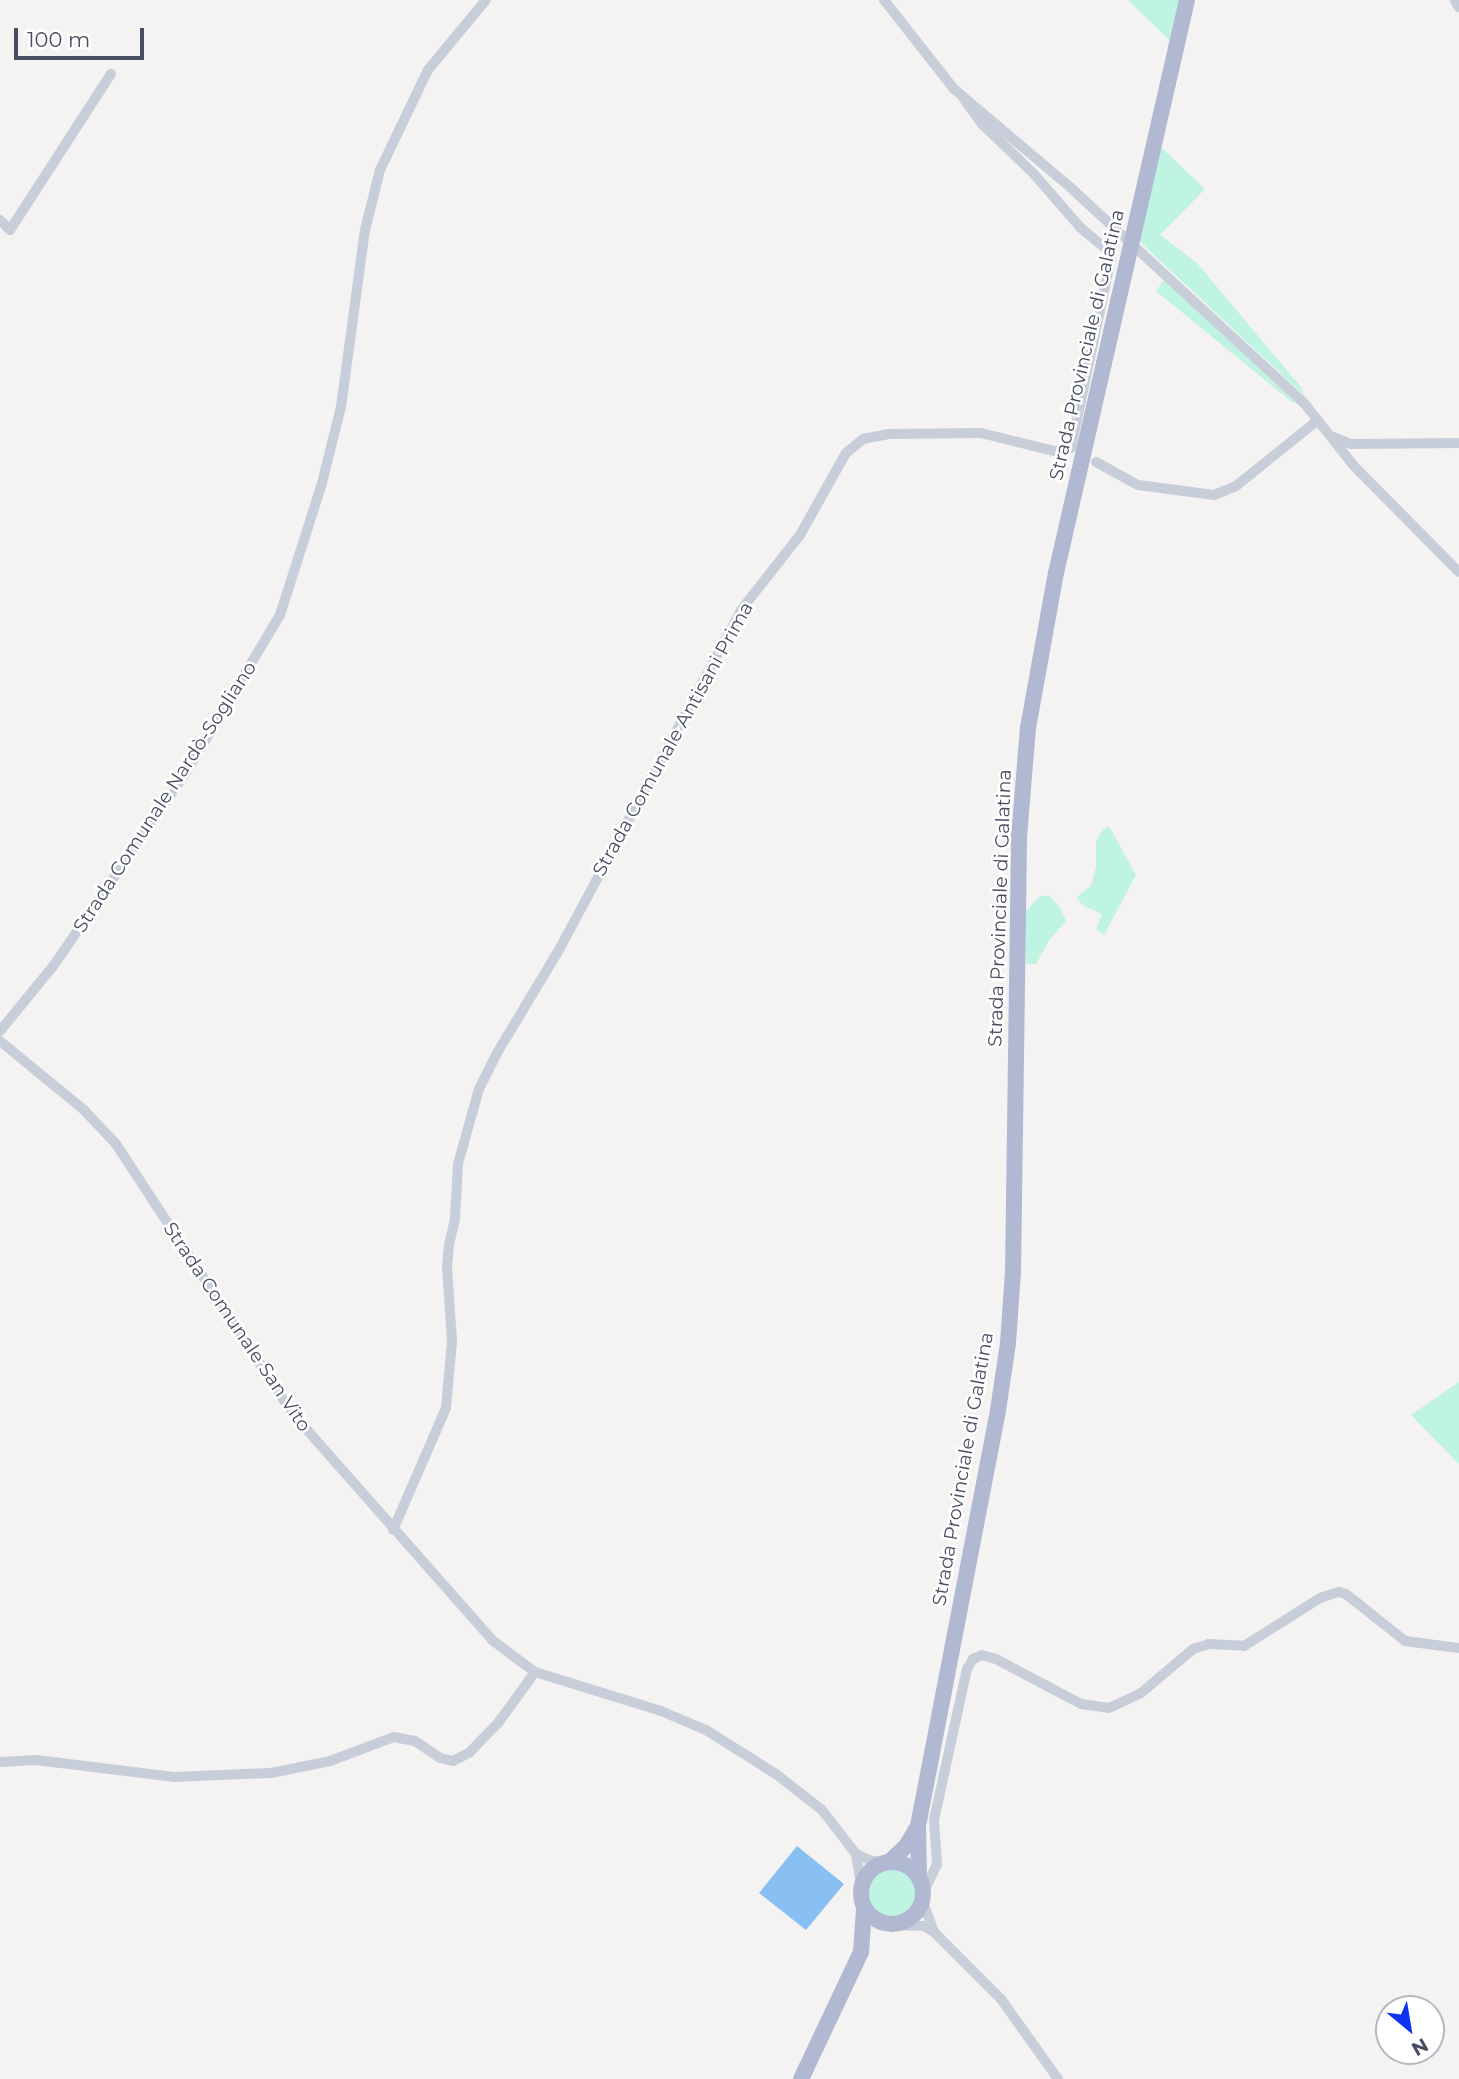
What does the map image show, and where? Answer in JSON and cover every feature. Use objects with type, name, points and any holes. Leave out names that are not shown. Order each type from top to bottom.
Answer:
[{"type":"main road","name":"Strada Provinciale di Galatina","points":[[922,1890],[918,1826],[998,1410],[1008,1343],[1013,1272],[1019,837],[1028,728],[1056,573],[1187,0]]},
{"type":"main road","name":"Strada Provinciale di Galatina","points":[[861,1884],[877,1866],[889,1862],[906,1846],[918,1826]]},
{"type":"main road","points":[[861,1952],[895,1925],[917,1913],[922,1890],[912,1869],[901,1863],[889,1862]]},
{"type":"main road","points":[[801,2079],[861,1952],[864,1909],[861,1884]]},
{"type":"main road","points":[[864,1909],[872,1918],[895,1925]]},
{"type":"street","name":"Strada Comunale Nardò-Sogliano","points":[[0,1031],[54,965],[187,771],[280,615],[323,483],[341,407],[365,230],[380,170],[407,107],[428,70],[486,0]]},
{"type":"street","points":[[884,0],[964,99],[988,114],[1071,188],[1304,403],[1354,466],[1459,572]]},
{"type":"street","points":[[1456,0],[1459,6]]},
{"type":"street","points":[[0,220],[10,230],[111,74]]},
{"type":"street","name":"Strada Comunale Antisani Prima","points":[[393,1530],[446,1408],[452,1341],[447,1267],[449,1245],[455,1218],[458,1164],[479,1089],[497,1053],[558,951],[741,610],[800,535],[846,453],[863,439],[888,434],[981,433],[1062,453],[1071,448],[1111,258],[1016,155],[975,117],[964,99]]},
{"type":"street","points":[[1096,462],[1138,485],[1188,494],[1214,495],[1236,486],[1318,420]]},
{"type":"street","points":[[1330,435],[1351,444],[1459,443]]},
{"type":"street","name":"Strada Comunale San Vito","points":[[0,1041],[83,1109],[116,1144],[293,1414],[492,1640],[535,1672],[660,1711],[706,1730],[776,1774],[822,1810],[856,1854]]},
{"type":"street","points":[[934,1932],[922,1890],[937,1864],[934,1820],[967,1669],[973,1659],[982,1655],[996,1659],[1066,1698],[1095,1708],[1108,1708],[1141,1693],[1193,1648],[1209,1644],[1244,1646],[1320,1598],[1339,1592],[1346,1594],[1405,1641],[1459,1647]]},
{"type":"street","points":[[0,1762],[36,1760],[174,1777],[271,1773],[330,1761],[394,1737],[415,1741],[440,1758],[453,1761],[469,1753],[498,1723],[535,1672]]},
{"type":"street","points":[[856,1854],[872,1861],[889,1862]]},
{"type":"street","points":[[856,1854],[861,1884]]},
{"type":"street","points":[[895,1925],[924,1926],[934,1932],[1001,1999],[1058,2079]]},
{"type":"green space","points":[[1128,0],[1180,0],[1171,42],[1166,37]]},
{"type":"green space","points":[[1161,147],[1205,189],[1160,235],[1197,263],[1301,387],[1305,396],[1139,241]]},
{"type":"green space","points":[[1164,280],[1294,401],[1293,403],[1156,291]]},
{"type":"green space","points":[[1109,826],[1136,875],[1104,935],[1096,930],[1102,914],[1082,905],[1077,897],[1091,886],[1096,867],[1096,842],[1103,829]]},
{"type":"green space","points":[[1048,895],[1060,907],[1066,921],[1050,939],[1036,964],[1026,964],[1025,912],[1039,897]]},
{"type":"green space","points":[[1459,1382],[1459,1464],[1411,1415]]},
{"type":"green space","points":[[892,1869],[909,1876],[916,1893],[909,1910],[892,1917],[875,1910],[868,1893],[875,1876]]},
{"type":"water","points":[[797,1846],[844,1884],[806,1930],[759,1893]]}]
